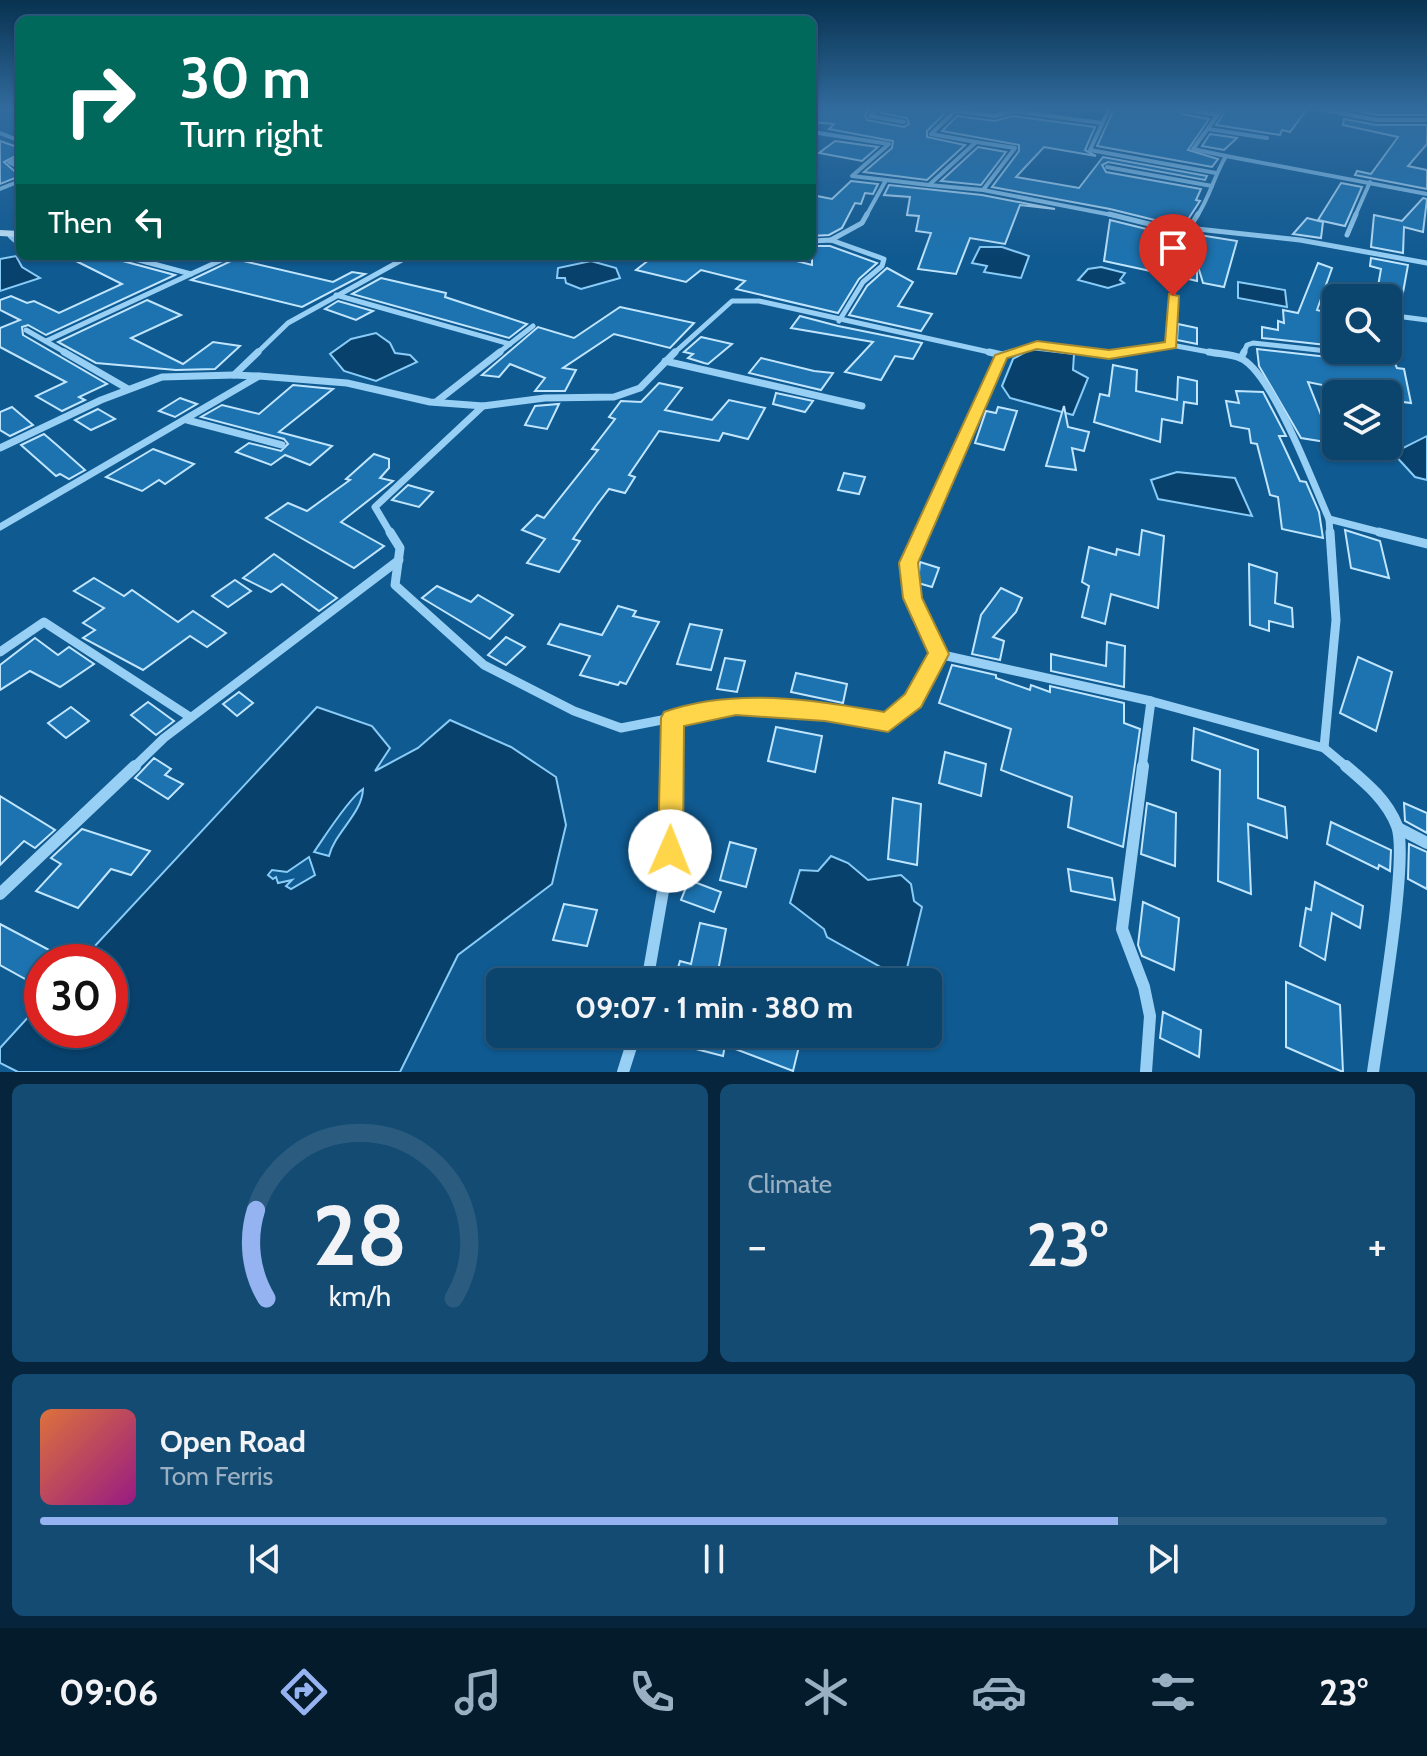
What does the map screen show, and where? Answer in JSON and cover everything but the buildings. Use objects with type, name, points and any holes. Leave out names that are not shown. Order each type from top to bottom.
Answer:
[{"type":"street","points":[[872,159],[852,176],[983,190],[1099,210],[1139,219],[1137,224],[1300,240],[1427,263]]},
{"type":"street","points":[[929,185],[957,159]]},
{"type":"street","points":[[983,190],[1007,159]]},
{"type":"street","points":[[1139,159],[1216,173]]},
{"type":"street","points":[[1171,345],[1172,274],[1186,231],[1209,199],[1216,173],[1224,159]]},
{"type":"street","points":[[1243,159],[1427,194]]},
{"type":"street","points":[[1107,167],[1212,186]]},
{"type":"street","points":[[831,240],[862,223],[886,180]]},
{"type":"street","points":[[1347,235],[1370,182]]},
{"type":"street","points":[[816,241],[831,240],[884,259],[882,266],[863,282],[839,321]]},
{"type":"street","points":[[139,260],[191,274]]},
{"type":"street","points":[[146,262],[151,260]]},
{"type":"street","points":[[46,341],[221,260]]},
{"type":"street","points":[[234,375],[288,323],[402,260]]},
{"type":"street","points":[[336,295],[510,344]]},
{"type":"street","points":[[0,448],[128,389],[162,377],[234,375],[347,383],[436,402],[483,406],[545,398],[614,397],[640,388],[665,361],[732,301],[759,301],[1002,355],[1037,345],[1109,355],[1171,345],[1241,358],[1253,368],[1284,416],[1329,519],[1336,620],[1324,748]]},
{"type":"street","points":[[1402,317],[1427,320]]},
{"type":"street","points":[[436,402],[533,326]]},
{"type":"street","points":[[26,330],[128,389]]},
{"type":"street","points":[[1241,358],[1247,345],[1253,343],[1322,352]]},
{"type":"street","points":[[938,654],[912,598],[908,563],[1002,355]]},
{"type":"street","points":[[665,361],[862,406]]},
{"type":"street","points":[[0,527],[259,376]]},
{"type":"street","points":[[483,406],[375,507],[400,548],[395,585],[484,665],[574,711],[621,728],[736,706],[825,712],[888,722],[913,700],[938,654]]},
{"type":"street","points":[[187,420],[282,445]]},
{"type":"street","points":[[1329,519],[1427,544]]},
{"type":"street","points":[[0,894],[69,825],[190,717],[399,560]]},
{"type":"street","points":[[0,652],[44,622],[190,717]]},
{"type":"street","points":[[938,654],[1151,701],[1324,748],[1376,791],[1398,828],[1399,866],[1373,1072]]},
{"type":"street","points":[[1146,1072],[1150,1016],[1144,987],[1122,929],[1151,701]]},
{"type":"street","points":[[649,968],[670,851],[672,718]]},
{"type":"street","points":[[1398,828],[1427,843]]},
{"type":"street","points":[[623,1072],[631,1048]]},
{"type":"water","points":[[980,247],[1002,247],[1029,256],[1021,278],[984,272],[987,266],[972,263]]},
{"type":"water","points":[[16,256],[22,267],[40,278],[0,291],[0,259]]},
{"type":"water","points":[[591,261],[616,268],[620,278],[581,289],[566,283],[565,278],[557,278],[558,268]]},
{"type":"water","points":[[1101,267],[1125,273],[1120,280],[1124,283],[1108,288],[1078,280],[1088,269]]},
{"type":"water","points":[[1238,282],[1285,290],[1287,307],[1238,298]]},
{"type":"water","points":[[376,333],[390,343],[395,353],[410,355],[417,362],[376,381],[344,371],[330,354],[351,339]]},
{"type":"water","points":[[1031,349],[1074,354],[1073,370],[1088,378],[1073,415],[1010,398],[1002,386],[1013,359]]},
{"type":"water","points":[[1427,436],[1427,480],[1415,477],[1399,460],[1402,460],[1402,448]]},
{"type":"water","points":[[1177,472],[1235,478],[1252,516],[1158,499],[1151,480]]},
{"type":"water","points":[[317,707],[372,726],[390,748],[375,771],[418,748],[450,720],[511,747],[556,777],[566,825],[552,884],[458,955],[400,1072],[18,1072],[0,1063],[0,1048],[24,1022],[24,1048],[128,1048],[128,944],[97,944]],"holes":[[[363,789],[329,856],[314,852],[344,809]],[[309,857],[315,875],[291,889],[286,886],[292,880],[278,883],[276,877],[273,879],[268,875],[272,870],[287,872]]]},
{"type":"water","points":[[831,856],[848,863],[868,880],[901,875],[911,884],[914,901],[922,907],[907,968],[883,968],[827,937],[824,929],[790,903],[800,870],[818,871]]},
{"type":"route","points":[[670,851],[672,718],[736,706],[825,712],[888,722],[913,700],[938,654],[912,598],[907,579],[908,563],[1002,355],[1037,345],[1109,355],[1151,345],[1171,345],[1173,296]]}]
